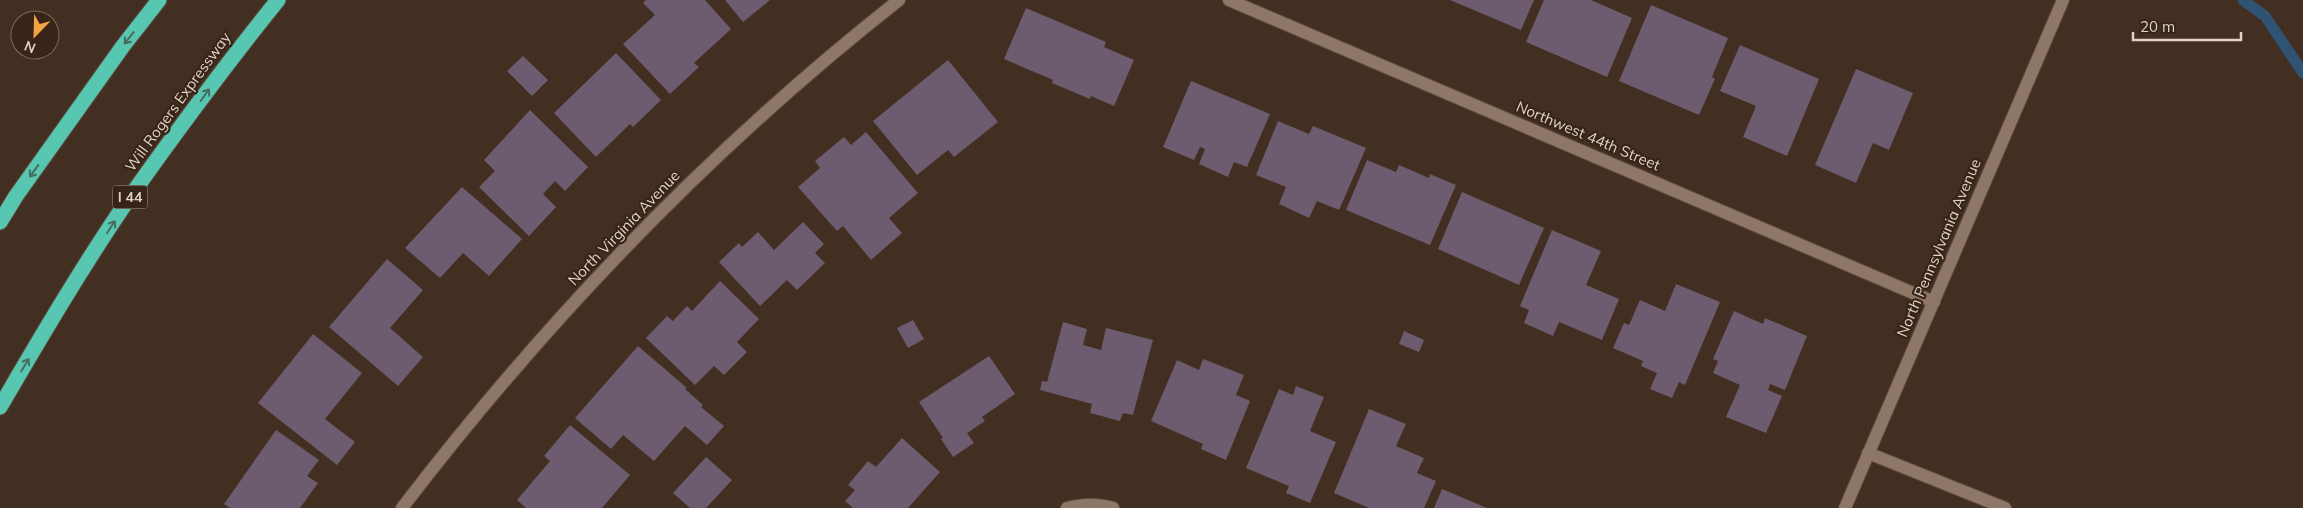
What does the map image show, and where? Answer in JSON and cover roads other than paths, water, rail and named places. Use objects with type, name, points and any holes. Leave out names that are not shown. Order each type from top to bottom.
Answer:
[{"type":"highway","points":[[0,222],[33,172],[158,0]]},
{"type":"highway","name":"Will Rogers Expressway","points":[[0,407],[45,331],[132,195],[236,52],[278,0]]},
{"type":"street","name":"North Virginia Avenue","points":[[402,508],[455,439],[544,335],[648,223],[769,108],[899,0]]},
{"type":"street","name":"Northwest 44th Street","points":[[1229,0],[1934,302]]},
{"type":"street","name":"North Pennsylvania Avenue","points":[[1845,508],[2063,0]]},
{"type":"street","points":[[1868,453],[2005,508]]},
{"type":"street","points":[[1067,508],[1078,504],[1102,505],[1113,508]]},
{"type":"waterway","points":[[2243,0],[2265,16],[2303,73]]}]
